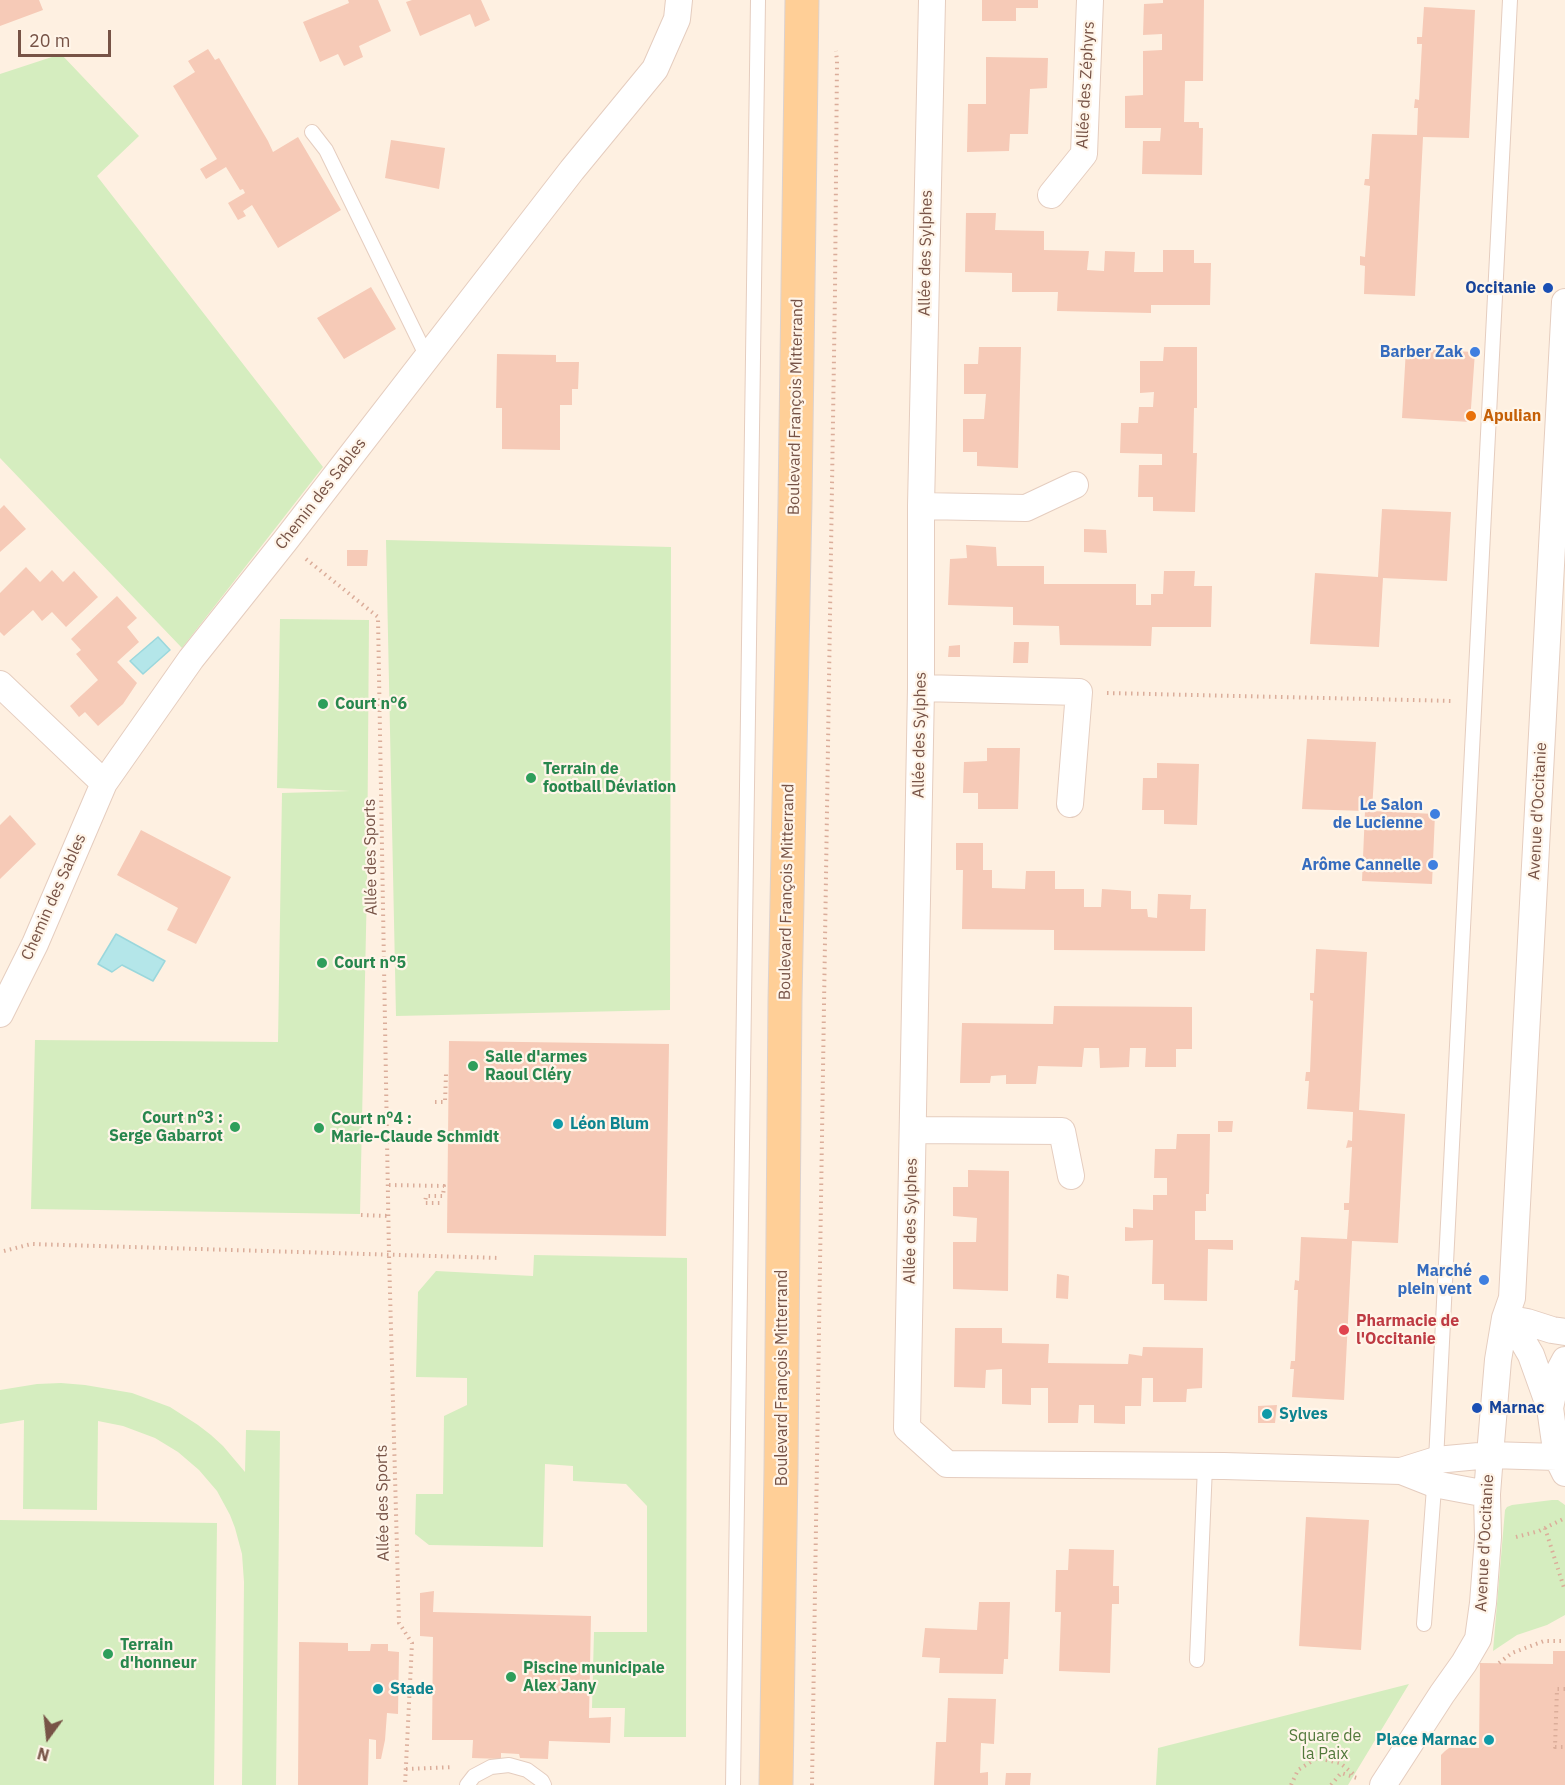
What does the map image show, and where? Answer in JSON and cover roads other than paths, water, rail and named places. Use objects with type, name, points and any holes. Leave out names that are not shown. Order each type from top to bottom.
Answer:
[{"type":"main road","name":"Boulevard François Mitterrand","points":[[776,1785],[782,1458],[785,1000],[795,525],[802,0]]},
{"type":"street","name":"Chemin des Sables","points":[[0,1014],[35,944],[104,783],[191,659],[572,170],[655,69],[677,19],[679,0]]},
{"type":"street","name":"Allée des Sylphes","points":[[932,0],[921,506],[921,688],[907,1428],[947,1464],[1205,1466],[1435,1472],[1490,1455]]},
{"type":"street","name":"Allée des Zéphyrs","points":[[1051,195],[1084,154],[1090,0]]},
{"type":"street","name":"Avenue d'Occitanie","points":[[1371,1782],[1464,1663],[1478,1639],[1488,1537],[1490,1455],[1498,1360],[1505,1318],[1512,1298],[1565,302]]},
{"type":"street","points":[[921,506],[1026,508],[1075,485]]},
{"type":"street","points":[[0,684],[104,783]]},
{"type":"street","points":[[921,688],[1079,692],[1070,804]]},
{"type":"street","points":[[913,1130],[1062,1131],[1071,1176]]},
{"type":"street","points":[[1505,1318],[1565,1332]]},
{"type":"street","name":"Avenue d'Occitanie","points":[[1490,1455],[1561,1465],[1550,1408],[1531,1355],[1520,1336],[1505,1318]]},
{"type":"street","name":"Avenue d'Occitanie","points":[[1550,1408],[1557,1375],[1565,1360]]},
{"type":"street","name":"Allée des Sylphes","points":[[1435,1472],[1488,1494]]},
{"type":"lane","points":[[733,1785],[758,0]]},
{"type":"lane","points":[[1425,1624],[1435,1472],[1510,0]]},
{"type":"lane","points":[[312,132],[326,150],[427,357]]},
{"type":"lane","points":[[1197,1660],[1205,1466]]},
{"type":"lane","points":[[467,1785],[474,1776],[490,1767],[509,1765],[527,1770],[544,1785]]},
{"type":"water","points":[[158,637],[170,650],[143,674],[130,661]]},
{"type":"water","points":[[116,934],[165,961],[153,981],[122,965],[112,972],[98,964]]},
{"type":"place","name":"Occitanie","points":[[1548,288]]},
{"type":"place","name":"Barber Zak","points":[[1475,352]]},
{"type":"place","name":"Apulian","points":[[1471,416]]},
{"type":"place","name":"Court n°6","points":[[323,704]]},
{"type":"place","name":"Terrain de football Déviation","points":[[531,778]]},
{"type":"place","name":"Le Salon de Lucienne","points":[[1435,814]]},
{"type":"place","name":"Arôme Cannelle","points":[[1433,865]]},
{"type":"place","name":"Court n°5","points":[[322,963]]},
{"type":"place","name":"Salle d'armes Raoul Cléry","points":[[473,1066]]},
{"type":"place","name":"Léon Blum","points":[[558,1124]]},
{"type":"place","name":"Court n°3 : Serge Gabarrot","points":[[235,1127]]},
{"type":"place","name":"Court n°4 : Marie-Claude Schmidt","points":[[319,1128]]},
{"type":"place","name":"Marché plein vent","points":[[1484,1280]]},
{"type":"place","name":"Pharmacie de l'Occitanie","points":[[1344,1330]]},
{"type":"place","name":"Marnac","points":[[1477,1408]]},
{"type":"place","name":"Sylves","points":[[1267,1414]]},
{"type":"place","name":"Terrain d'honneur","points":[[108,1654]]},
{"type":"place","name":"Piscine municipale Alex Jany","points":[[511,1677]]},
{"type":"place","name":"Stade","points":[[378,1689]]},
{"type":"place","name":"Place Marnac","points":[[1489,1740]]},
{"type":"park label","name":"Square de la Paix","points":[[1325,1745]]}]
